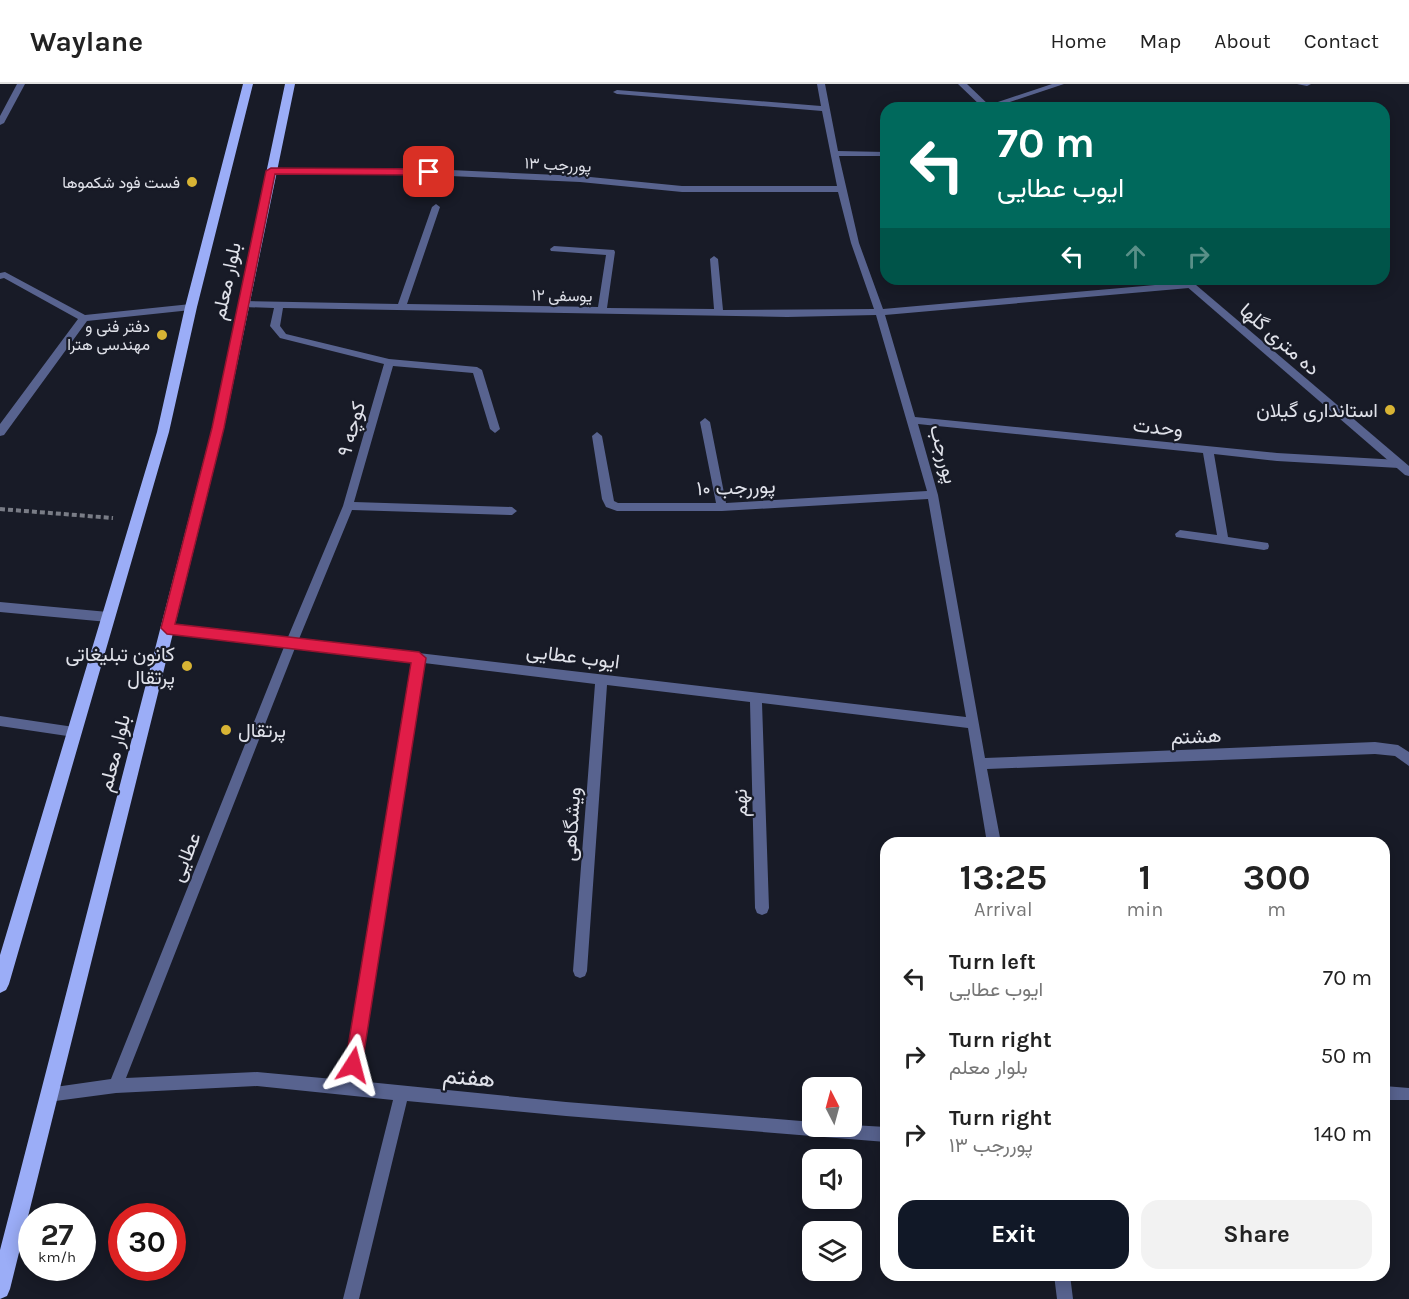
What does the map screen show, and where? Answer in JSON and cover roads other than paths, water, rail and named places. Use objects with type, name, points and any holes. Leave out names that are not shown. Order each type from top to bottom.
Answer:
[{"type":"main road","name":"بلوار معلم","points":[[0,984],[163,432],[191,307],[248,84]]},
{"type":"main road","name":"بلوار معلم","points":[[0,1289],[218,428],[290,84]]},
{"type":"street","points":[[0,123],[21,84]]},
{"type":"street","name":"پوررجب","points":[[821,84],[855,243],[880,312],[933,495],[993,837]]},
{"type":"street","points":[[962,84],[982,102]]},
{"type":"street","points":[[1003,102],[1060,84]]},
{"type":"street","points":[[1301,84],[1307,84]]},
{"type":"street","points":[[617,92],[827,109]]},
{"type":"street","points":[[836,153],[880,154]]},
{"type":"street","name":"پوررجب ۱۳","points":[[271,171],[442,173],[580,179],[682,189],[842,189]]},
{"type":"street","points":[[402,306],[436,207]]},
{"type":"street","points":[[554,249],[611,252],[602,310]]},
{"type":"street","points":[[714,259],[719,313]]},
{"type":"street","points":[[0,276],[5,275],[84,318],[191,307]]},
{"type":"street","name":"یوسفی ۱۲","points":[[243,304],[719,313],[880,312],[1155,285]]},
{"type":"street","name":"ده متری گلها","points":[[1190,285],[1409,472]]},
{"type":"street","points":[[279,305],[275,326],[284,336],[389,362],[477,370],[495,429]]},
{"type":"street","points":[[0,432],[84,318]]},
{"type":"street","name":"کوچه ۹","points":[[291,643],[348,506],[389,362]]},
{"type":"street","name":"وحدت","points":[[913,420],[1208,450],[1399,464]]},
{"type":"street","points":[[705,422],[722,507]]},
{"type":"street","name":"پوررجب ۱۰","points":[[597,436],[610,504],[617,507],[722,507],[933,495]]},
{"type":"street","points":[[1208,450],[1223,540]]},
{"type":"street","points":[[348,506],[512,511]]},
{"type":"street","points":[[1180,534],[1264,546]]},
{"type":"street","points":[[0,607],[108,617]]},
{"type":"street","name":"ایوب عطایی","points":[[167,628],[974,723]]},
{"type":"street","name":"عطایی","points":[[116,1086],[291,643]]},
{"type":"street","points":[[350,1088],[419,658]]},
{"type":"street","name":"ویشگاهی","points":[[580,971],[601,679]]},
{"type":"street","name":"نهم","points":[[756,697],[762,908]]},
{"type":"street","points":[[0,721],[74,732]]},
{"type":"street","name":"هشتم","points":[[980,764],[1376,748],[1398,751],[1409,760]]},
{"type":"street","name":"هفتم","points":[[48,1095],[116,1086],[257,1079],[880,1134]]},
{"type":"street","points":[[351,1299],[402,1093]]},
{"type":"street","points":[[1390,1093],[1406,1094]]},
{"type":"street","points":[[1063,1281],[1065,1299]]},
{"type":"place","name":"فست فود شکموها","points":[[192,182]]},
{"type":"place","name":"دفتر فنی و مهندسی هترا","points":[[162,335]]},
{"type":"place","name":"استانداری گیلان","points":[[1390,410]]},
{"type":"place","name":"کانون تبلیغاتی پرتقال","points":[[187,666]]},
{"type":"place","name":"پرتقال","points":[[226,730]]}]
